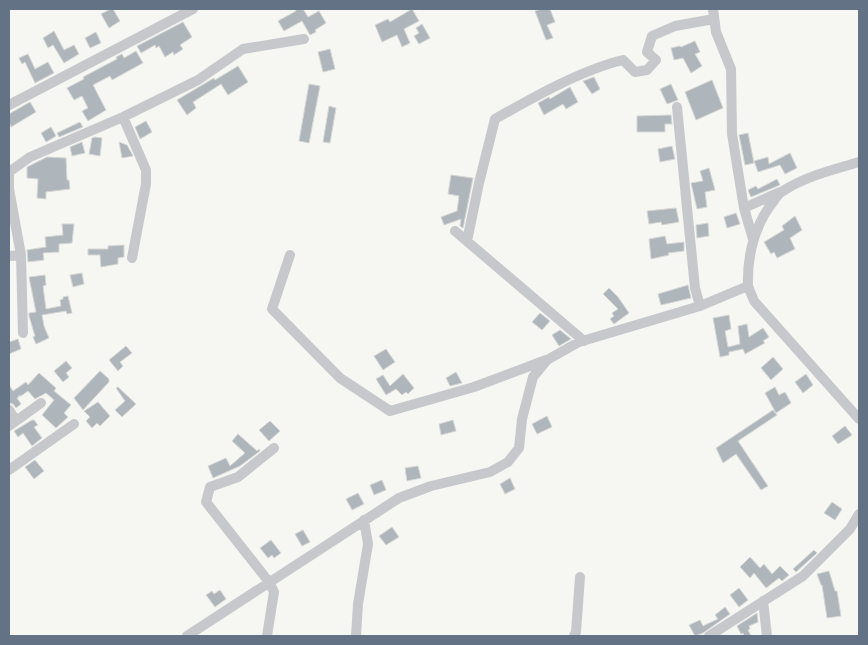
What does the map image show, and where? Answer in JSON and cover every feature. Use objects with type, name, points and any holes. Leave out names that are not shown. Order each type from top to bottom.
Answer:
[{"type":"street","points":[[9,106],[193,9]]},
{"type":"street","points":[[467,241],[495,119],[520,104],[601,66],[622,60],[635,72],[647,70],[656,60],[647,52],[652,36],[675,26],[714,14],[716,32],[731,69],[732,134],[744,208],[753,239]]},
{"type":"street","points":[[23,333],[21,255],[9,188],[9,172],[30,157],[123,117],[198,80],[243,49],[304,38]]},
{"type":"street","points":[[677,107],[694,288],[700,306]]},
{"type":"street","points":[[123,117],[146,170],[146,184],[132,258]]},
{"type":"street","points":[[744,208],[813,176],[859,162]]},
{"type":"street","points":[[780,192],[767,210],[753,239],[747,272],[748,286],[754,300],[859,420]]},
{"type":"street","points":[[455,231],[584,340]]},
{"type":"street","points":[[9,256],[21,255]]},
{"type":"street","points":[[290,255],[272,309],[340,378],[390,411],[474,387],[547,360],[584,340],[700,306],[748,286]]},
{"type":"street","points":[[187,636],[399,498],[431,486],[490,472],[508,462],[519,448],[522,419],[533,377],[547,360]]},
{"type":"street","points":[[9,410],[13,424],[41,403]]},
{"type":"street","points":[[9,470],[74,424]]},
{"type":"street","points":[[267,636],[274,592],[269,582],[206,502],[210,488],[238,478],[274,448]]},
{"type":"street","points":[[709,636],[804,576],[850,529],[859,514]]},
{"type":"street","points":[[356,636],[358,604],[368,544],[364,520]]},
{"type":"street","points":[[574,636],[576,632],[580,577]]},
{"type":"street","points":[[763,601],[767,636]]},
{"type":"building","points":[[113,9],[120,21],[109,28],[101,14]]},
{"type":"building","points":[[295,9],[303,9],[308,17],[319,11],[326,23],[310,35],[302,21],[284,31],[278,21],[296,11]]},
{"type":"building","points":[[412,9],[419,21],[404,29],[410,43],[402,47],[397,35],[382,42],[375,25],[388,19],[390,22]]},
{"type":"building","points":[[550,9],[555,22],[547,25],[553,38],[546,40],[535,11]]},
{"type":"building","points":[[183,22],[192,37],[180,45],[183,49],[174,55],[173,52],[165,57],[159,46],[156,48],[155,45],[141,53],[137,46]]},
{"type":"building","points":[[422,24],[430,38],[419,44],[414,36],[419,33],[416,28]]},
{"type":"building","points":[[54,31],[64,50],[74,45],[79,54],[64,63],[53,45],[48,48],[43,38]]},
{"type":"building","points":[[96,32],[101,43],[90,48],[85,38]]},
{"type":"building","points":[[695,41],[700,52],[695,54],[702,66],[691,73],[683,58],[674,60],[671,48],[681,47]]},
{"type":"building","points":[[330,49],[335,69],[323,72],[318,52]]},
{"type":"building","points":[[136,51],[143,63],[112,80],[110,76],[93,85],[106,110],[88,121],[82,111],[88,108],[82,96],[74,100],[67,88],[117,59],[116,57],[122,54],[124,58]]},
{"type":"building","points":[[28,54],[35,69],[48,62],[54,73],[35,83],[25,62],[22,64],[19,58]]},
{"type":"building","points":[[238,66],[248,82],[228,95],[221,84],[193,102],[196,108],[187,115],[177,100]]},
{"type":"building","points":[[594,77],[600,89],[592,94],[583,81]]},
{"type":"building","points":[[712,80],[723,108],[696,120],[685,92]]},
{"type":"building","points":[[309,84],[320,86],[309,143],[299,141]]},
{"type":"building","points":[[671,84],[678,100],[667,104],[660,89]]},
{"type":"building","points":[[570,87],[578,102],[566,109],[563,104],[544,115],[538,103],[549,97],[550,99]]},
{"type":"building","points":[[30,102],[36,112],[11,127],[9,114]]},
{"type":"building","points":[[329,106],[336,108],[330,143],[323,142]]},
{"type":"building","points":[[671,115],[672,124],[665,124],[665,132],[637,132],[637,116]]},
{"type":"building","points":[[146,121],[152,132],[140,139],[135,127]]},
{"type":"building","points":[[80,122],[83,127],[59,137],[57,133]]},
{"type":"building","points":[[51,127],[56,136],[46,142],[41,133]]},
{"type":"building","points":[[748,133],[754,163],[745,165],[739,135]]},
{"type":"building","points":[[92,138],[102,138],[100,156],[89,154]]},
{"type":"building","points":[[82,142],[85,153],[72,156],[70,147]]},
{"type":"building","points":[[119,142],[127,145],[133,156],[122,158]]},
{"type":"building","points":[[672,146],[675,159],[660,162],[658,149]]},
{"type":"building","points":[[790,153],[797,168],[785,174],[780,165],[758,172],[754,161],[768,157],[769,164]]},
{"type":"building","points":[[47,157],[66,158],[67,180],[69,180],[70,189],[46,192],[46,199],[37,198],[38,179],[27,178],[27,167]]},
{"type":"building","points":[[709,168],[715,190],[705,192],[707,207],[697,209],[691,183],[703,181],[700,171]]},
{"type":"building","points":[[451,175],[473,178],[463,228],[460,226],[461,219],[444,225],[441,217],[457,211],[459,196],[448,194]]},
{"type":"building","points":[[777,179],[780,185],[751,197],[748,190],[756,186],[758,189]]},
{"type":"building","points":[[676,208],[679,222],[662,225],[661,222],[649,224],[647,211]]},
{"type":"building","points":[[736,213],[740,224],[727,228],[724,217]]},
{"type":"building","points":[[795,216],[802,230],[790,238],[795,249],[777,258],[774,252],[771,254],[764,242],[784,230],[782,226]]},
{"type":"building","points":[[708,223],[709,236],[697,238],[696,225]]},
{"type":"building","points":[[62,224],[74,224],[72,243],[59,244],[59,252],[43,253],[44,260],[28,262],[27,250],[46,247],[45,237],[63,235]]},
{"type":"building","points":[[665,236],[667,244],[684,242],[684,251],[668,253],[669,255],[651,259],[649,239]]},
{"type":"building","points":[[124,245],[124,257],[118,258],[118,264],[101,267],[100,255],[88,255],[88,249],[108,249],[108,246]]},
{"type":"building","points":[[82,273],[84,284],[73,287],[70,275]]},
{"type":"building","points":[[45,275],[46,285],[43,286],[46,309],[61,306],[60,300],[68,296],[72,313],[67,314],[66,311],[42,315],[49,338],[36,344],[29,316],[29,313],[36,312],[29,277]]},
{"type":"building","points":[[688,285],[691,298],[661,305],[658,294]]},
{"type":"building","points":[[609,288],[629,313],[614,324],[610,319],[614,316],[612,313],[618,309],[603,294]]},
{"type":"building","points":[[540,313],[550,321],[542,330],[532,322]]},
{"type":"building","points":[[729,315],[731,329],[725,331],[728,347],[740,344],[738,326],[747,324],[749,337],[763,328],[769,337],[763,341],[765,343],[745,354],[743,349],[729,352],[729,355],[720,357],[713,318]]},
{"type":"building","points":[[560,330],[571,339],[559,346],[552,335]]},
{"type":"building","points":[[18,339],[21,349],[9,354],[9,342]]},
{"type":"building","points":[[126,346],[132,353],[120,362],[123,366],[118,371],[109,360]]},
{"type":"building","points":[[386,349],[395,362],[383,370],[374,356]]},
{"type":"building","points":[[773,357],[783,369],[771,380],[761,368]]},
{"type":"building","points":[[66,361],[72,368],[66,373],[69,377],[63,382],[54,371]]},
{"type":"building","points":[[100,371],[109,379],[109,382],[83,410],[74,398]]},
{"type":"building","points":[[456,372],[462,383],[450,386],[446,378]]},
{"type":"building","points":[[39,373],[56,388],[54,391],[71,405],[64,413],[68,417],[56,428],[42,415],[54,400],[46,393],[35,399],[28,391],[18,396],[17,398],[21,404],[16,408],[13,404],[9,403],[9,385],[13,391],[26,382],[28,385]]},
{"type":"building","points":[[403,374],[414,388],[408,394],[406,392],[402,395],[396,389],[386,395],[376,379],[383,375],[390,386]]},
{"type":"building","points":[[806,374],[813,385],[803,393],[795,382]]},
{"type":"building","points":[[118,387],[136,404],[122,417],[115,410],[125,401],[116,388]]},
{"type":"building","points":[[775,387],[779,395],[785,392],[791,403],[776,413],[765,393]]},
{"type":"building","points":[[98,402],[110,416],[100,426],[97,423],[92,428],[86,421],[90,417],[84,411]]},
{"type":"building","points":[[773,410],[777,415],[738,441],[768,486],[761,490],[736,454],[723,463],[716,448]]},
{"type":"building","points":[[547,416],[552,427],[537,434],[532,424]]},
{"type":"building","points":[[32,420],[38,425],[34,427],[42,438],[32,446],[23,433],[18,437],[14,431]]},
{"type":"building","points":[[453,420],[456,431],[441,435],[439,424]]},
{"type":"building","points":[[270,421],[280,431],[269,441],[259,430]]},
{"type":"building","points":[[845,426],[852,435],[838,444],[832,436]]},
{"type":"building","points":[[238,434],[257,451],[259,449],[260,451],[240,466],[213,478],[208,466],[226,458],[230,466],[245,453],[232,441]]},
{"type":"building","points":[[35,460],[44,471],[34,479],[25,467]]},
{"type":"building","points":[[418,466],[421,478],[407,481],[405,468]]},
{"type":"building","points":[[510,478],[515,489],[505,494],[500,484]]},
{"type":"building","points":[[382,480],[386,490],[374,495],[370,485]]},
{"type":"building","points":[[358,493],[364,504],[352,510],[346,499]]},
{"type":"building","points":[[832,502],[842,509],[835,520],[824,513]]},
{"type":"building","points":[[392,527],[399,537],[386,545],[379,536]]},
{"type":"building","points":[[303,530],[310,542],[302,546],[295,534]]},
{"type":"building","points":[[271,540],[281,553],[274,558],[272,555],[268,558],[260,548]]},
{"type":"building","points":[[814,550],[817,553],[796,572],[793,569]]},
{"type":"building","points":[[750,557],[760,568],[764,564],[772,574],[780,566],[789,575],[782,581],[779,578],[766,588],[754,573],[750,578],[740,567]]},
{"type":"building","points":[[829,571],[835,591],[837,591],[841,616],[827,618],[822,585],[817,574]]},
{"type":"building","points":[[739,588],[748,600],[739,607],[730,595]]},
{"type":"building","points":[[220,590],[226,599],[215,607],[206,595],[212,591],[214,594]]},
{"type":"building","points":[[725,607],[730,614],[703,633],[695,636],[689,625],[700,620],[703,626],[718,619],[715,615]]},
{"type":"building","points":[[757,613],[758,622],[749,626],[750,629],[748,630],[751,636],[744,636],[737,626]]}]
